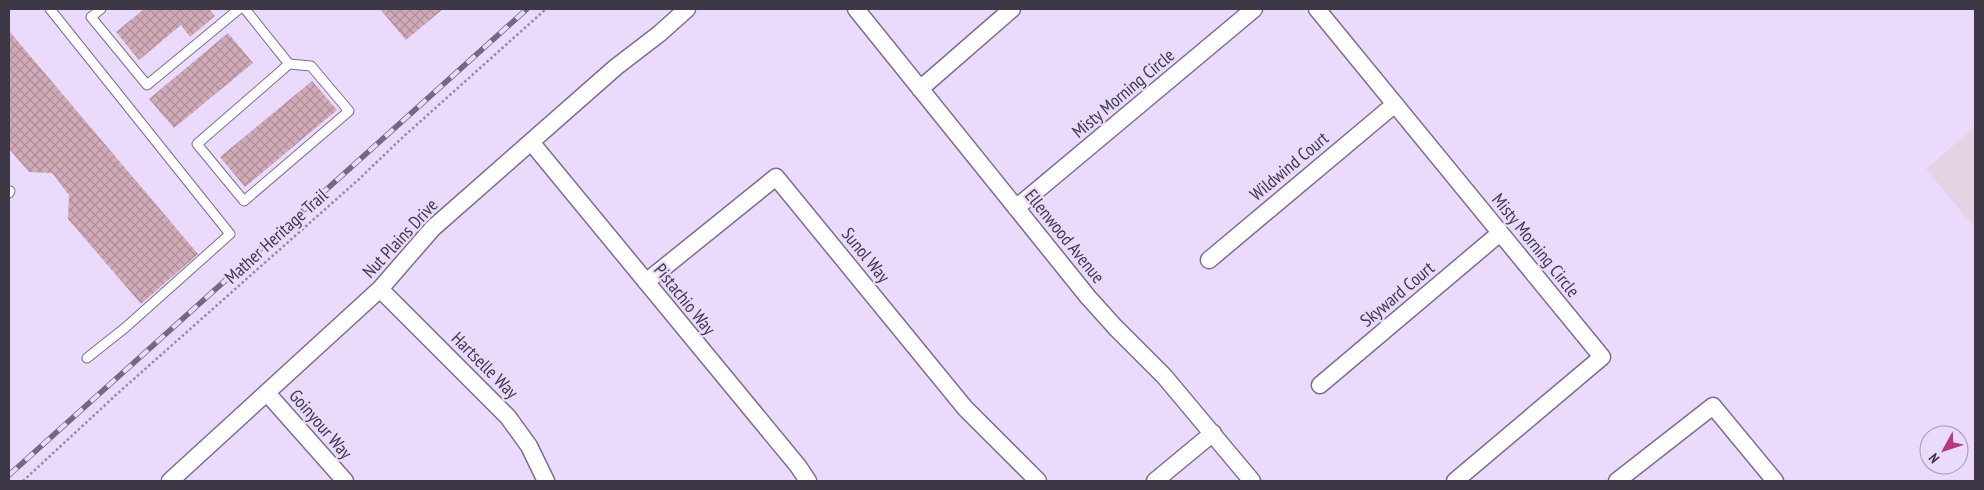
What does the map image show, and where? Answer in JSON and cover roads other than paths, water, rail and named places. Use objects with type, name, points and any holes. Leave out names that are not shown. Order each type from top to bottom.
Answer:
[{"type":"street","name":"Nut Plains Drive","points":[[170,481],[380,289],[434,228],[616,67],[687,9]]},
{"type":"street","name":"Ellenwood Avenue","points":[[856,9],[1088,297],[1164,376],[1252,481]]},
{"type":"street","points":[[920,89],[1012,9]]},
{"type":"street","name":"Misty Morning Circle","points":[[1016,208],[1254,9]]},
{"type":"street","name":"Misty Morning Circle","points":[[1317,9],[1602,357],[1455,481]]},
{"type":"street","name":"Wildwind Court","points":[[1209,260],[1395,104]]},
{"type":"street","name":"Pistachio Way","points":[[531,142],[798,466],[808,481]]},
{"type":"street","name":"Sunol Way","points":[[646,282],[776,177],[965,408],[1038,481]]},
{"type":"street","name":"Skyward Court","points":[[1320,385],[1500,233]]},
{"type":"street","name":"Hartselle Way","points":[[380,289],[508,418],[529,446],[546,481]]},
{"type":"street","name":"Goinyour Way","points":[[267,393],[345,481]]},
{"type":"street","points":[[1620,480],[1713,406],[1775,481]]},
{"type":"street","points":[[1155,481],[1213,433]]},
{"type":"lane","points":[[50,9],[230,234],[126,327],[87,358]]},
{"type":"lane","points":[[101,9],[91,17],[147,84],[239,9]]},
{"type":"lane","points":[[245,9],[289,64],[311,66],[349,111],[244,201],[197,144],[289,64]]},
{"type":"railway","points":[[9,475],[527,9]]}]
